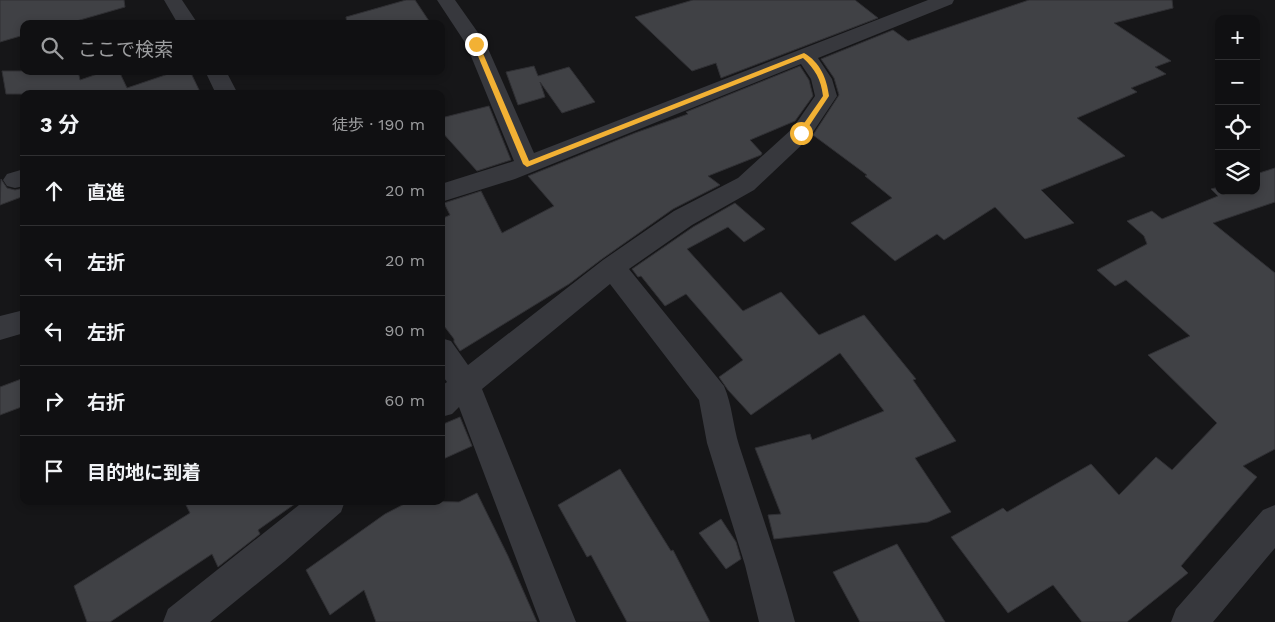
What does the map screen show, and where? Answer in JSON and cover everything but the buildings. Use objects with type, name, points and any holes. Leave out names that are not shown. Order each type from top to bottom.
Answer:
[{"type":"street","points":[[172,0],[185,20]]},
{"type":"street","points":[[446,0],[476,44],[527,164]]},
{"type":"street","points":[[445,192],[507,173],[945,0]]},
{"type":"street","points":[[453,394],[612,267],[683,218],[746,184],[801,133],[826,96],[824,81],[816,66],[804,55]]},
{"type":"street","points":[[217,75],[225,90]]},
{"type":"street","points":[[612,267],[713,396],[723,443],[762,565],[777,622]]},
{"type":"street","points":[[0,328],[20,322]]},
{"type":"street","points":[[445,365],[453,394],[558,622]]},
{"type":"street","points":[[182,622],[273,550],[324,505]]},
{"type":"street","points":[[1189,622],[1275,522]]},
{"type":"route","points":[[476,44],[527,164],[804,55],[816,66],[824,81],[826,96],[801,133]]}]
